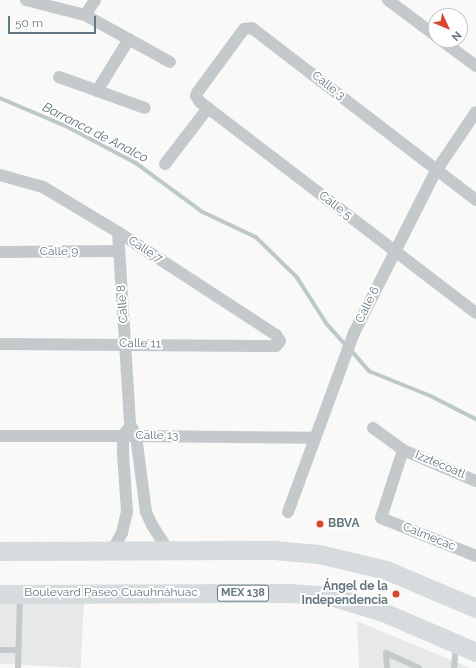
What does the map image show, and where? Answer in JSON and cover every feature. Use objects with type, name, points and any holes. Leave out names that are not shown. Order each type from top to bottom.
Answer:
[{"type":"main road","points":[[0,551],[274,550],[319,554],[386,570],[476,608]]},
{"type":"main road","name":"Boulevard Paseo Cuauhnáhuac","points":[[0,594],[290,593],[330,596],[383,612],[476,652]]},
{"type":"street","points":[[26,0],[85,15],[170,62]]},
{"type":"street","points":[[85,15],[95,0]]},
{"type":"street","points":[[388,0],[428,30]]},
{"type":"street","name":"Calle 3","points":[[196,96],[244,29],[252,28],[436,171],[476,200]]},
{"type":"street","points":[[97,91],[129,39]]},
{"type":"street","points":[[452,48],[476,66]]},
{"type":"street","points":[[59,77],[145,108]]},
{"type":"street","name":"Calle 5","points":[[196,96],[208,108],[394,252],[476,313]]},
{"type":"street","points":[[165,164],[208,108]]},
{"type":"street","name":"Calle 6","points":[[288,512],[354,334],[436,171],[476,112]]},
{"type":"street","name":"Calle 7","points":[[0,175],[43,187],[118,232],[276,335],[279,338],[279,342]]},
{"type":"street","name":"Calle 8","points":[[118,232],[130,424],[136,436],[146,512],[152,525],[168,550]]},
{"type":"street","name":"Calle 9","points":[[0,252],[119,251]]},
{"type":"street","name":"Calle 11","points":[[0,344],[276,346],[279,342]]},
{"type":"street","points":[[112,551],[122,533],[127,511],[123,437],[130,424]]},
{"type":"street","name":"Izztecoatl","points":[[373,428],[403,450],[476,481]]},
{"type":"street","name":"Calle 13","points":[[0,436],[315,438]]},
{"type":"street","name":"Calmecac","points":[[403,450],[382,518],[476,556]]},
{"type":"lane","points":[[18,668],[20,594]]},
{"type":"lane","points":[[454,668],[456,643]]},
{"type":"lane","points":[[0,650],[18,650]]},
{"type":"lane","points":[[387,668],[386,653],[419,668]]},
{"type":"shaded area","points":[[0,598],[84,602],[81,668],[0,664]]},
{"type":"shaded area","points":[[357,621],[470,668],[359,668]]},
{"type":"waterway","name":"Barranca de Analco","points":[[0,98],[68,127],[136,163],[203,212],[256,237],[297,277],[327,324],[346,345]]},
{"type":"waterway","name":"Barranca de Analco","points":[[351,350],[369,371],[431,396],[476,419]]},
{"type":"place","name":"BBVA","points":[[320,524]]},
{"type":"place","name":"Ángel de la Independencia","points":[[396,594]]}]
